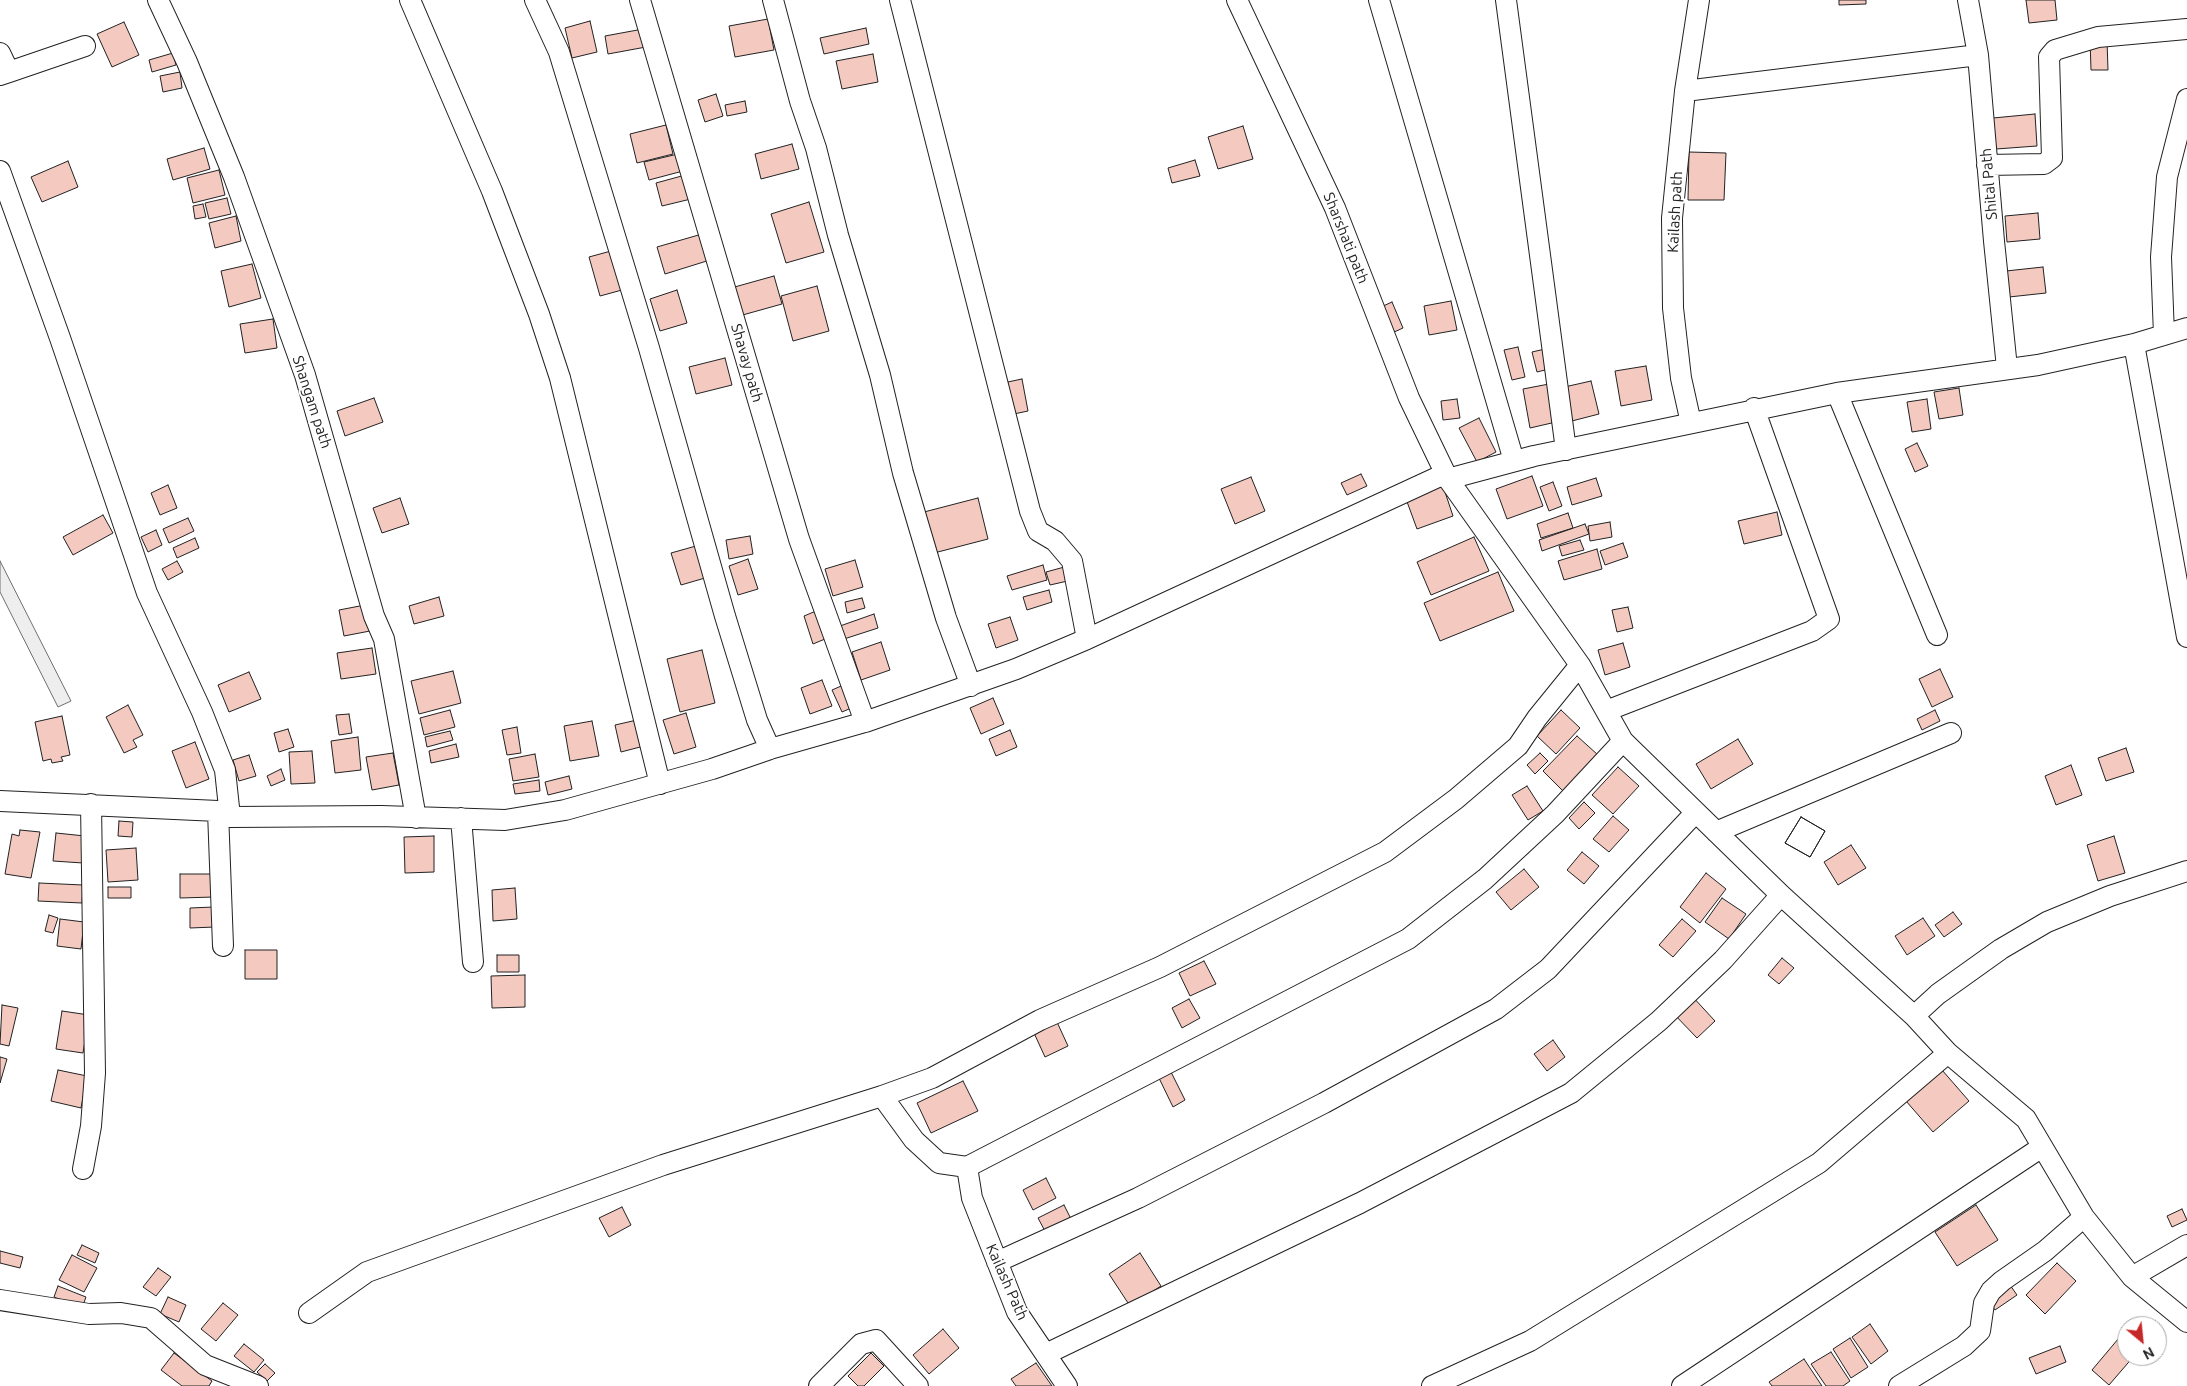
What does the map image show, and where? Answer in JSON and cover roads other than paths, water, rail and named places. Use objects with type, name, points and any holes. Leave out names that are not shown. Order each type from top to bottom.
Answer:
[{"type":"street","name":"Shangam path","points":[[158,0],[187,62],[234,177],[305,375],[374,616],[384,639],[416,818]]},
{"type":"street","points":[[410,0],[488,183],[539,314],[562,387],[660,784]]},
{"type":"street","points":[[535,0],[558,52],[649,348],[725,616],[757,720],[770,749]]},
{"type":"street","name":"Shavay path","points":[[640,0],[798,539],[865,722]]},
{"type":"street","points":[[773,0],[800,101],[816,148],[838,234],[880,376],[903,473],[946,618],[971,686]]},
{"type":"street","points":[[900,0],[1030,511],[1038,531],[1055,541],[1072,561],[1088,639]]},
{"type":"street","name":"Sharshati path","points":[[1237,0],[1335,208],[1409,398],[1448,479],[1580,665],[1623,741],[1781,895],[1914,1016],[1948,1053],[2026,1119],[2084,1217],[2132,1277],[2187,1322]]},
{"type":"street","points":[[1379,0],[1514,461]]},
{"type":"street","points":[[1506,0],[1566,450]]},
{"type":"street","name":"Kailash path","points":[[1691,423],[1681,378],[1674,308],[1672,218],[1685,91],[1699,0]]},
{"type":"street","name":"Shital Path","points":[[1968,0],[1978,55],[2007,368]]},
{"type":"street","points":[[1987,165],[2044,164],[2052,158],[2049,56],[2055,50],[2098,37],[2187,29]]},
{"type":"street","points":[[0,53],[4,73],[85,46]]},
{"type":"street","points":[[1685,91],[1978,55]]},
{"type":"street","points":[[2164,335],[2162,258],[2167,177],[2187,99]]},
{"type":"street","points":[[0,172],[60,338],[147,593],[202,712],[225,770],[223,946]]},
{"type":"street","points":[[0,800],[91,804],[224,814],[505,820],[556,811],[660,784],[770,749],[865,722],[971,686],[1088,639],[1440,476],[1448,479],[1514,461],[1754,408],[1837,393],[2038,365],[2134,344],[2187,328]]},
{"type":"street","points":[[2134,344],[2187,637]]},
{"type":"street","points":[[1837,393],[1937,635]]},
{"type":"street","points":[[1606,711],[1812,631],[1829,619],[1754,408]]},
{"type":"street","points":[[309,1313],[367,1272],[663,1165],[882,1096],[932,1078],[1040,1020],[1160,967],[1385,852],[1456,799],[1518,746],[1537,718],[1580,665]]},
{"type":"street","points":[[1716,832],[1951,733]]},
{"type":"street","points":[[882,1096],[914,1140],[939,1163],[967,1167],[1408,939],[1485,879],[1548,821],[1623,741]]},
{"type":"street","points":[[83,1169],[91,1126],[95,1073],[91,804]]},
{"type":"street","points":[[997,1262],[1164,1184],[1324,1103],[1496,1009],[1548,969],[1696,812]]},
{"type":"street","points":[[462,818],[473,962]]},
{"type":"street","points":[[1914,1016],[1938,994],[1993,955],[2047,922],[2110,896],[2187,871]]},
{"type":"street","points":[[1046,1354],[1360,1203],[1572,1093],[1659,1021],[1724,960],[1781,895]]},
{"type":"street","points":[[1432,1386],[1530,1341],[1819,1163],[1948,1053]]},
{"type":"street","points":[[1682,1386],[2042,1147]]},
{"type":"street","name":"Kailash Path","points":[[967,1167],[972,1198],[1018,1312],[1067,1386]]},
{"type":"street","points":[[1899,1386],[1964,1346],[1980,1331],[1984,1302],[1991,1291],[2045,1251],[2084,1217]]},
{"type":"street","points":[[2132,1277],[2187,1246]]},
{"type":"street","points":[[0,1300],[89,1314],[121,1312],[151,1318],[205,1365],[258,1386]]},
{"type":"street","points":[[819,1386],[861,1344],[876,1340],[918,1386]]}]
